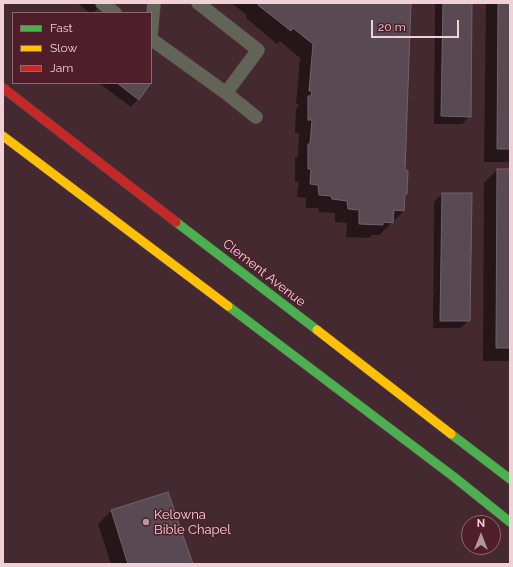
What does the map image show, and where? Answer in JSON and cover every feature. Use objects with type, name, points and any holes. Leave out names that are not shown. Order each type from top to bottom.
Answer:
[{"type":"main road","name":"Clement Avenue","points":[[3,88],[510,479]]},
{"type":"main road","points":[[3,136],[454,477],[510,522]]},
{"type":"lane","points":[[102,3],[114,12]]},
{"type":"lane","points":[[152,26],[154,3]]},
{"type":"lane","points":[[198,3],[258,50],[226,93]]},
{"type":"lane","points":[[152,39],[256,117]]},
{"type":"building","points":[[259,3],[411,3],[405,170],[408,171],[407,194],[405,194],[404,211],[394,210],[393,223],[383,222],[383,225],[359,224],[359,210],[348,209],[347,201],[332,199],[331,196],[319,195],[318,185],[310,184],[311,169],[308,169],[308,144],[310,144],[312,120],[308,120],[308,96],[311,96],[312,91],[309,91],[313,44],[293,28],[291,31],[258,5]]},
{"type":"building","points":[[443,3],[472,3],[471,117],[441,116]]},
{"type":"building","points":[[498,3],[510,3],[510,149],[497,149]]},
{"type":"building","points":[[118,84],[150,84],[139,100]]},
{"type":"building","points":[[497,169],[510,169],[510,348],[496,348]]},
{"type":"building","points":[[442,193],[472,193],[470,321],[440,321]]},
{"type":"building","name":"Kelowna Bible Chapel","points":[[168,492],[193,564],[128,564],[111,510]]},
{"type":"traffic: fast","points":[[176,222],[317,330]]},
{"type":"traffic: fast","points":[[228,306],[454,477],[510,522]]},
{"type":"traffic: fast","points":[[451,434],[510,479]]},
{"type":"traffic: slow","points":[[3,136],[228,306]]},
{"type":"traffic: slow","points":[[317,330],[451,434]]},
{"type":"traffic: jam","points":[[3,88],[176,222]]},
{"type":"place","name":"Kelowna Bible Chapel","points":[[146,522]]}]
